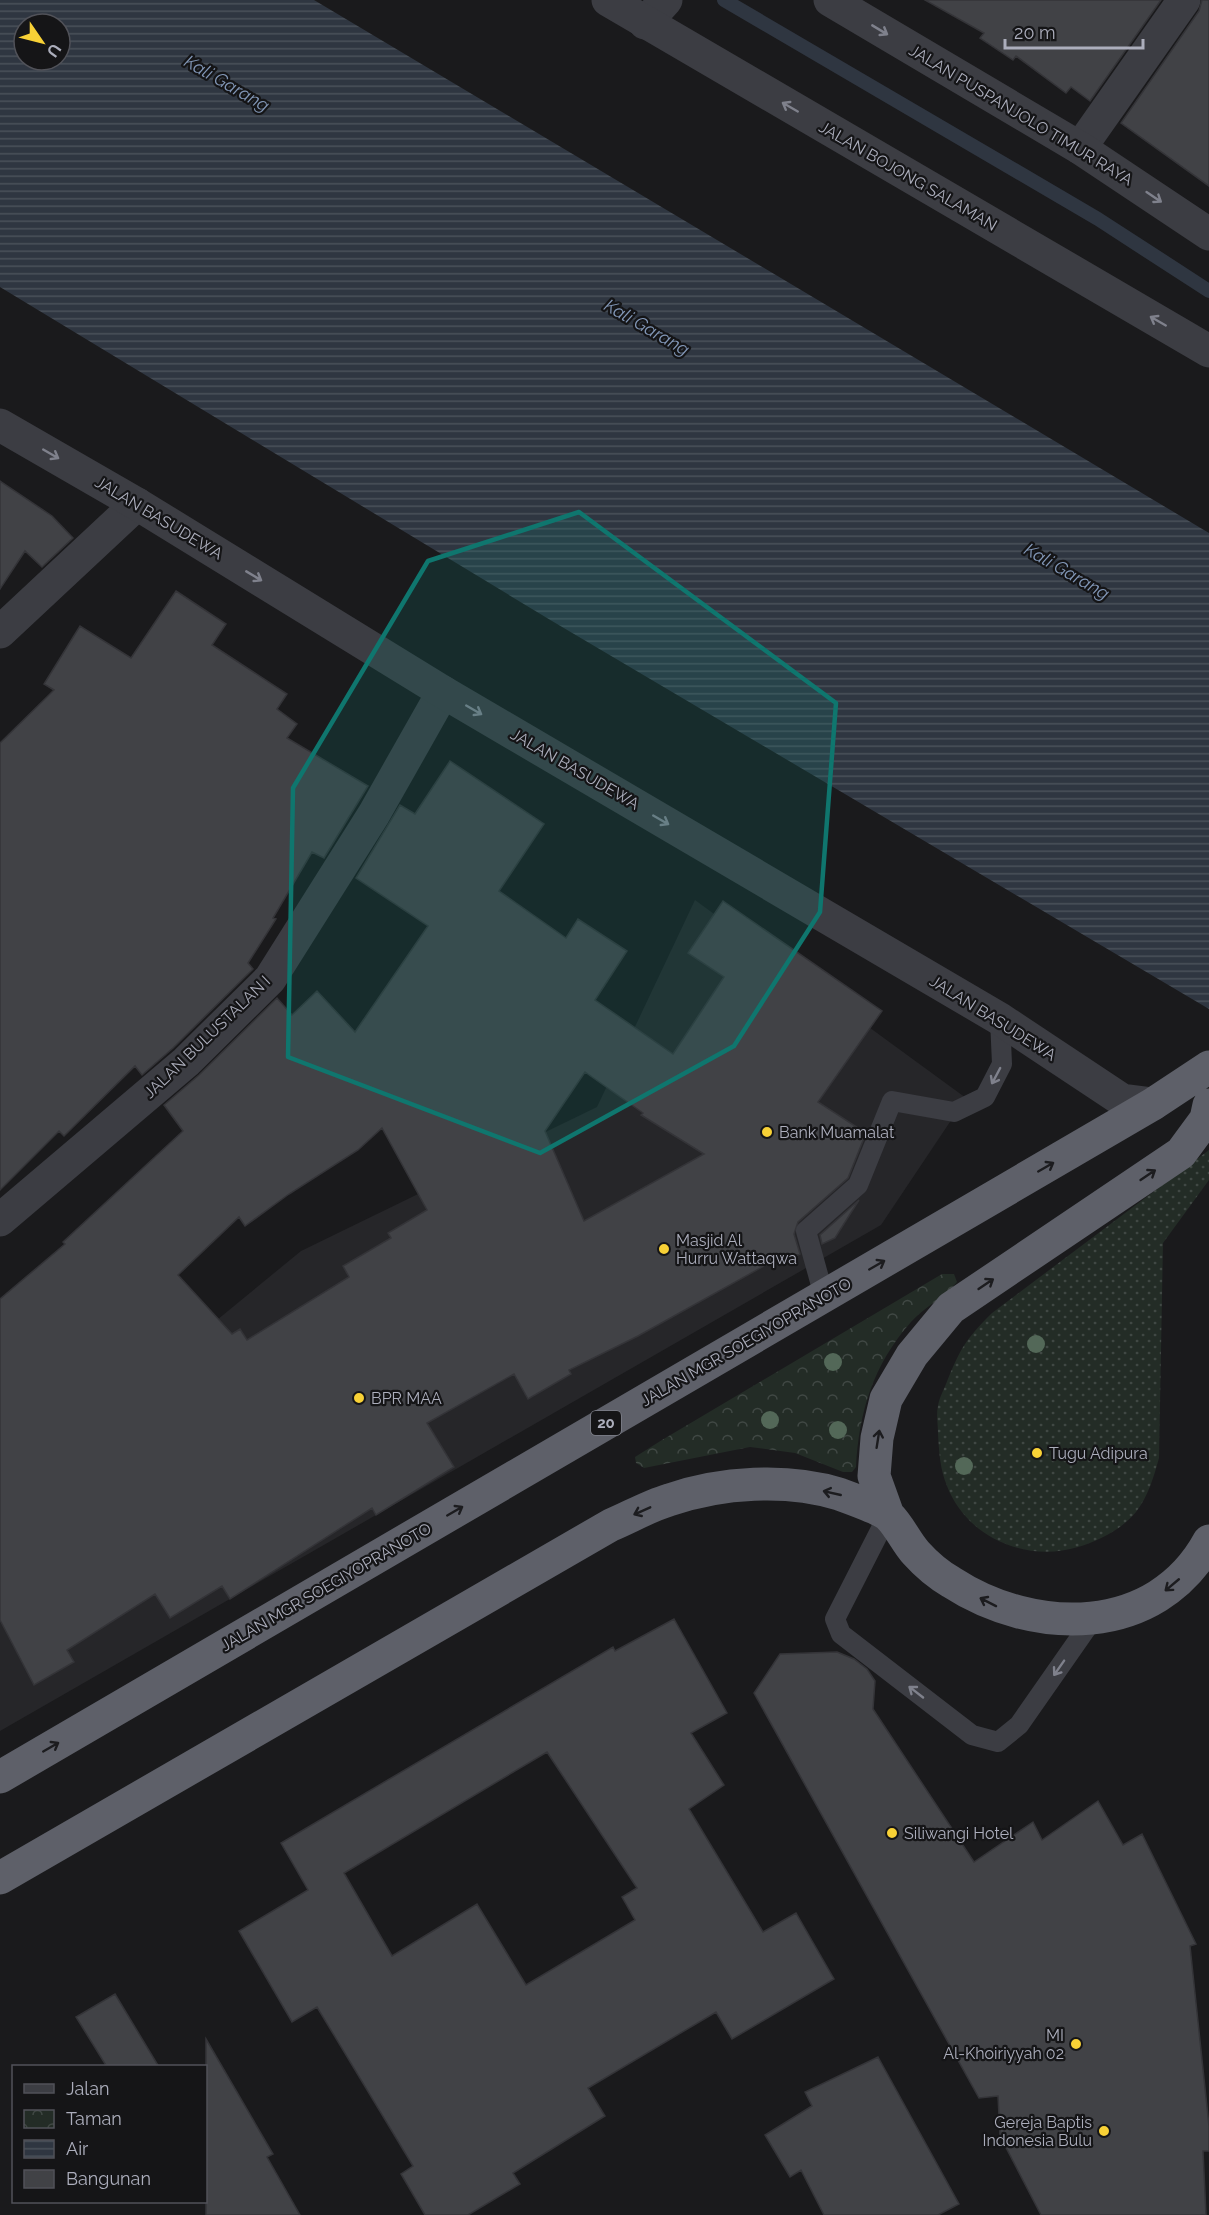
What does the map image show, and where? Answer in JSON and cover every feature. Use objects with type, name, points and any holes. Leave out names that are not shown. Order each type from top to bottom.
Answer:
[{"type":"highway","name":"JALAN MGR SOEGIYOPRANOTO","points":[[0,1776],[1153,1104],[1209,1067]]},
{"type":"highway","points":[[1209,1105],[1201,1127],[1181,1153],[951,1308],[912,1355],[886,1399],[877,1438],[874,1476],[888,1515],[916,1553],[950,1582],[994,1606],[1031,1617],[1093,1619],[1128,1611],[1172,1587],[1190,1568],[1209,1541]]},
{"type":"highway","points":[[0,1878],[610,1525],[667,1500],[698,1491],[763,1485],[796,1486],[840,1494],[888,1515]]},
{"type":"street","name":"JALAN BOJONG SALAMAN","points":[[608,0],[654,13],[1209,351]]},
{"type":"street","name":"JALAN PUSPANJOLO TIMUR RAYA","points":[[830,0],[1080,148],[1209,234]]},
{"type":"street","points":[[1080,148],[1184,0]]},
{"type":"street","name":"JALAN BASUDEWA","points":[[0,425],[137,504],[443,692],[1000,1019],[1122,1100],[1153,1104]]},
{"type":"street","points":[[0,632],[137,504]]},
{"type":"street","name":"JALAN BULUSTALAN I","points":[[0,1220],[186,1062],[270,979],[374,813],[443,692]]},
{"type":"lane","points":[[824,1296],[806,1231],[858,1185],[892,1101],[954,1112],[985,1097],[1002,1064],[1000,1019]]},
{"type":"lane","points":[[888,1515],[835,1619],[841,1634],[972,1735],[998,1742],[1019,1725],[1093,1619]]},
{"type":"highlighted area","points":[[579,512],[836,703],[820,912],[734,1046],[540,1153],[288,1057],[293,788],[428,561]]},
{"type":"shaded area","points":[[695,900],[966,1098],[881,1225],[0,1731],[0,1498],[301,1251],[597,1107]]},
{"type":"green space","points":[[1209,1150],[1209,1180],[1163,1243],[1159,1458],[1144,1500],[1136,1512],[1117,1529],[1102,1538],[1078,1547],[1039,1552],[1001,1542],[969,1520],[956,1504],[941,1467],[937,1409],[960,1353],[969,1338],[992,1313]]},
{"type":"green space","points":[[942,1274],[954,1274],[957,1282],[911,1322],[898,1338],[878,1372],[865,1408],[856,1467],[852,1472],[843,1472],[795,1453],[750,1447],[644,1468],[636,1463],[635,1457],[662,1440]]},
{"type":"water","name":"Kali Garang","points":[[0,0],[314,0],[1209,533],[1209,1009],[552,621],[0,287]]},
{"type":"building","points":[[925,0],[1161,0],[1090,101],[1071,87],[1066,93],[1016,56],[1013,60],[980,38],[984,33]]},
{"type":"building","points":[[1202,0],[1209,0],[1209,186],[1121,123],[1199,11]]},
{"type":"building","points":[[0,481],[52,516],[73,538],[42,567],[25,551],[0,589]]},
{"type":"building","points":[[176,591],[226,624],[212,645],[287,694],[277,709],[297,724],[287,738],[368,786],[324,858],[312,852],[273,918],[276,919],[248,963],[253,969],[173,1048],[142,1075],[135,1066],[64,1136],[59,1131],[0,1190],[0,743],[54,690],[44,684],[80,626],[131,658]]},
{"type":"building","points":[[450,761],[544,824],[499,891],[566,938],[578,919],[627,951],[595,1000],[673,1054],[724,977],[688,953],[723,901],[882,1011],[818,1102],[866,1133],[848,1178],[798,1222],[794,1234],[800,1254],[785,1260],[782,1256],[638,1336],[569,1370],[571,1374],[528,1399],[514,1374],[427,1423],[454,1467],[376,1515],[372,1508],[230,1599],[222,1586],[170,1618],[155,1594],[67,1650],[74,1662],[34,1685],[0,1620],[0,1299],[65,1244],[63,1242],[183,1131],[164,1105],[199,1075],[277,998],[292,1015],[317,991],[355,1032],[428,926],[356,878],[400,805],[415,814]],"holes":[[[585,1072],[643,1113],[641,1115],[704,1154],[584,1221],[545,1131]],[[382,1128],[427,1210],[388,1233],[391,1238],[343,1266],[349,1277],[247,1340],[240,1329],[232,1334],[178,1275],[239,1217],[245,1226],[289,1194],[358,1150]]]},
{"type":"building","points":[[859,1200],[835,1238],[822,1244],[820,1235]]},
{"type":"building","points":[[674,1619],[727,1713],[691,1733],[724,1785],[689,1809],[763,1932],[796,1913],[834,1979],[732,2039],[716,2012],[588,2088],[605,2116],[513,2173],[520,2184],[468,2215],[425,2215],[401,2174],[413,2166],[317,2007],[292,2022],[239,1931],[308,1890],[281,1843],[613,1647],[615,1651]],"holes":[[[547,1752],[637,1888],[622,1897],[635,1920],[526,1985],[477,1904],[392,1956],[344,1873]]]},
{"type":"building","points":[[837,1652],[854,1659],[867,1669],[875,1681],[873,1709],[974,1862],[1033,1822],[1042,1840],[1098,1801],[1123,1845],[1142,1834],[1196,1944],[1190,1946],[1209,2126],[1209,2151],[1203,2151],[1206,2215],[1041,2215],[1000,2136],[998,2096],[979,2098],[754,1693],[780,1654]]},
{"type":"building","points":[[115,1994],[158,2065],[106,2065],[76,2017]]},
{"type":"building","points":[[206,2039],[273,2154],[267,2157],[300,2215],[206,2215]]},
{"type":"building","points":[[878,2057],[959,2204],[938,2215],[824,2215],[801,2170],[790,2177],[765,2135],[812,2106],[805,2092]]},
{"type":"waterway","points":[[724,0],[1098,219],[1209,291]]},
{"type":"place","name":"Bank Muamalat","points":[[767,1132]]},
{"type":"place","name":"Masjid Al Hurru Wattaqwa","points":[[664,1249]]},
{"type":"place","name":"BPR MAA","points":[[359,1398]]},
{"type":"place","name":"Tugu Adipura","points":[[1037,1453]]},
{"type":"place","name":"Siliwangi Hotel","points":[[892,1833]]},
{"type":"place","name":"MI Al-Khoiriyyah 02","points":[[1076,2044]]},
{"type":"place","name":"Gereja Baptis Indonesia Bulu","points":[[1104,2131]]}]
